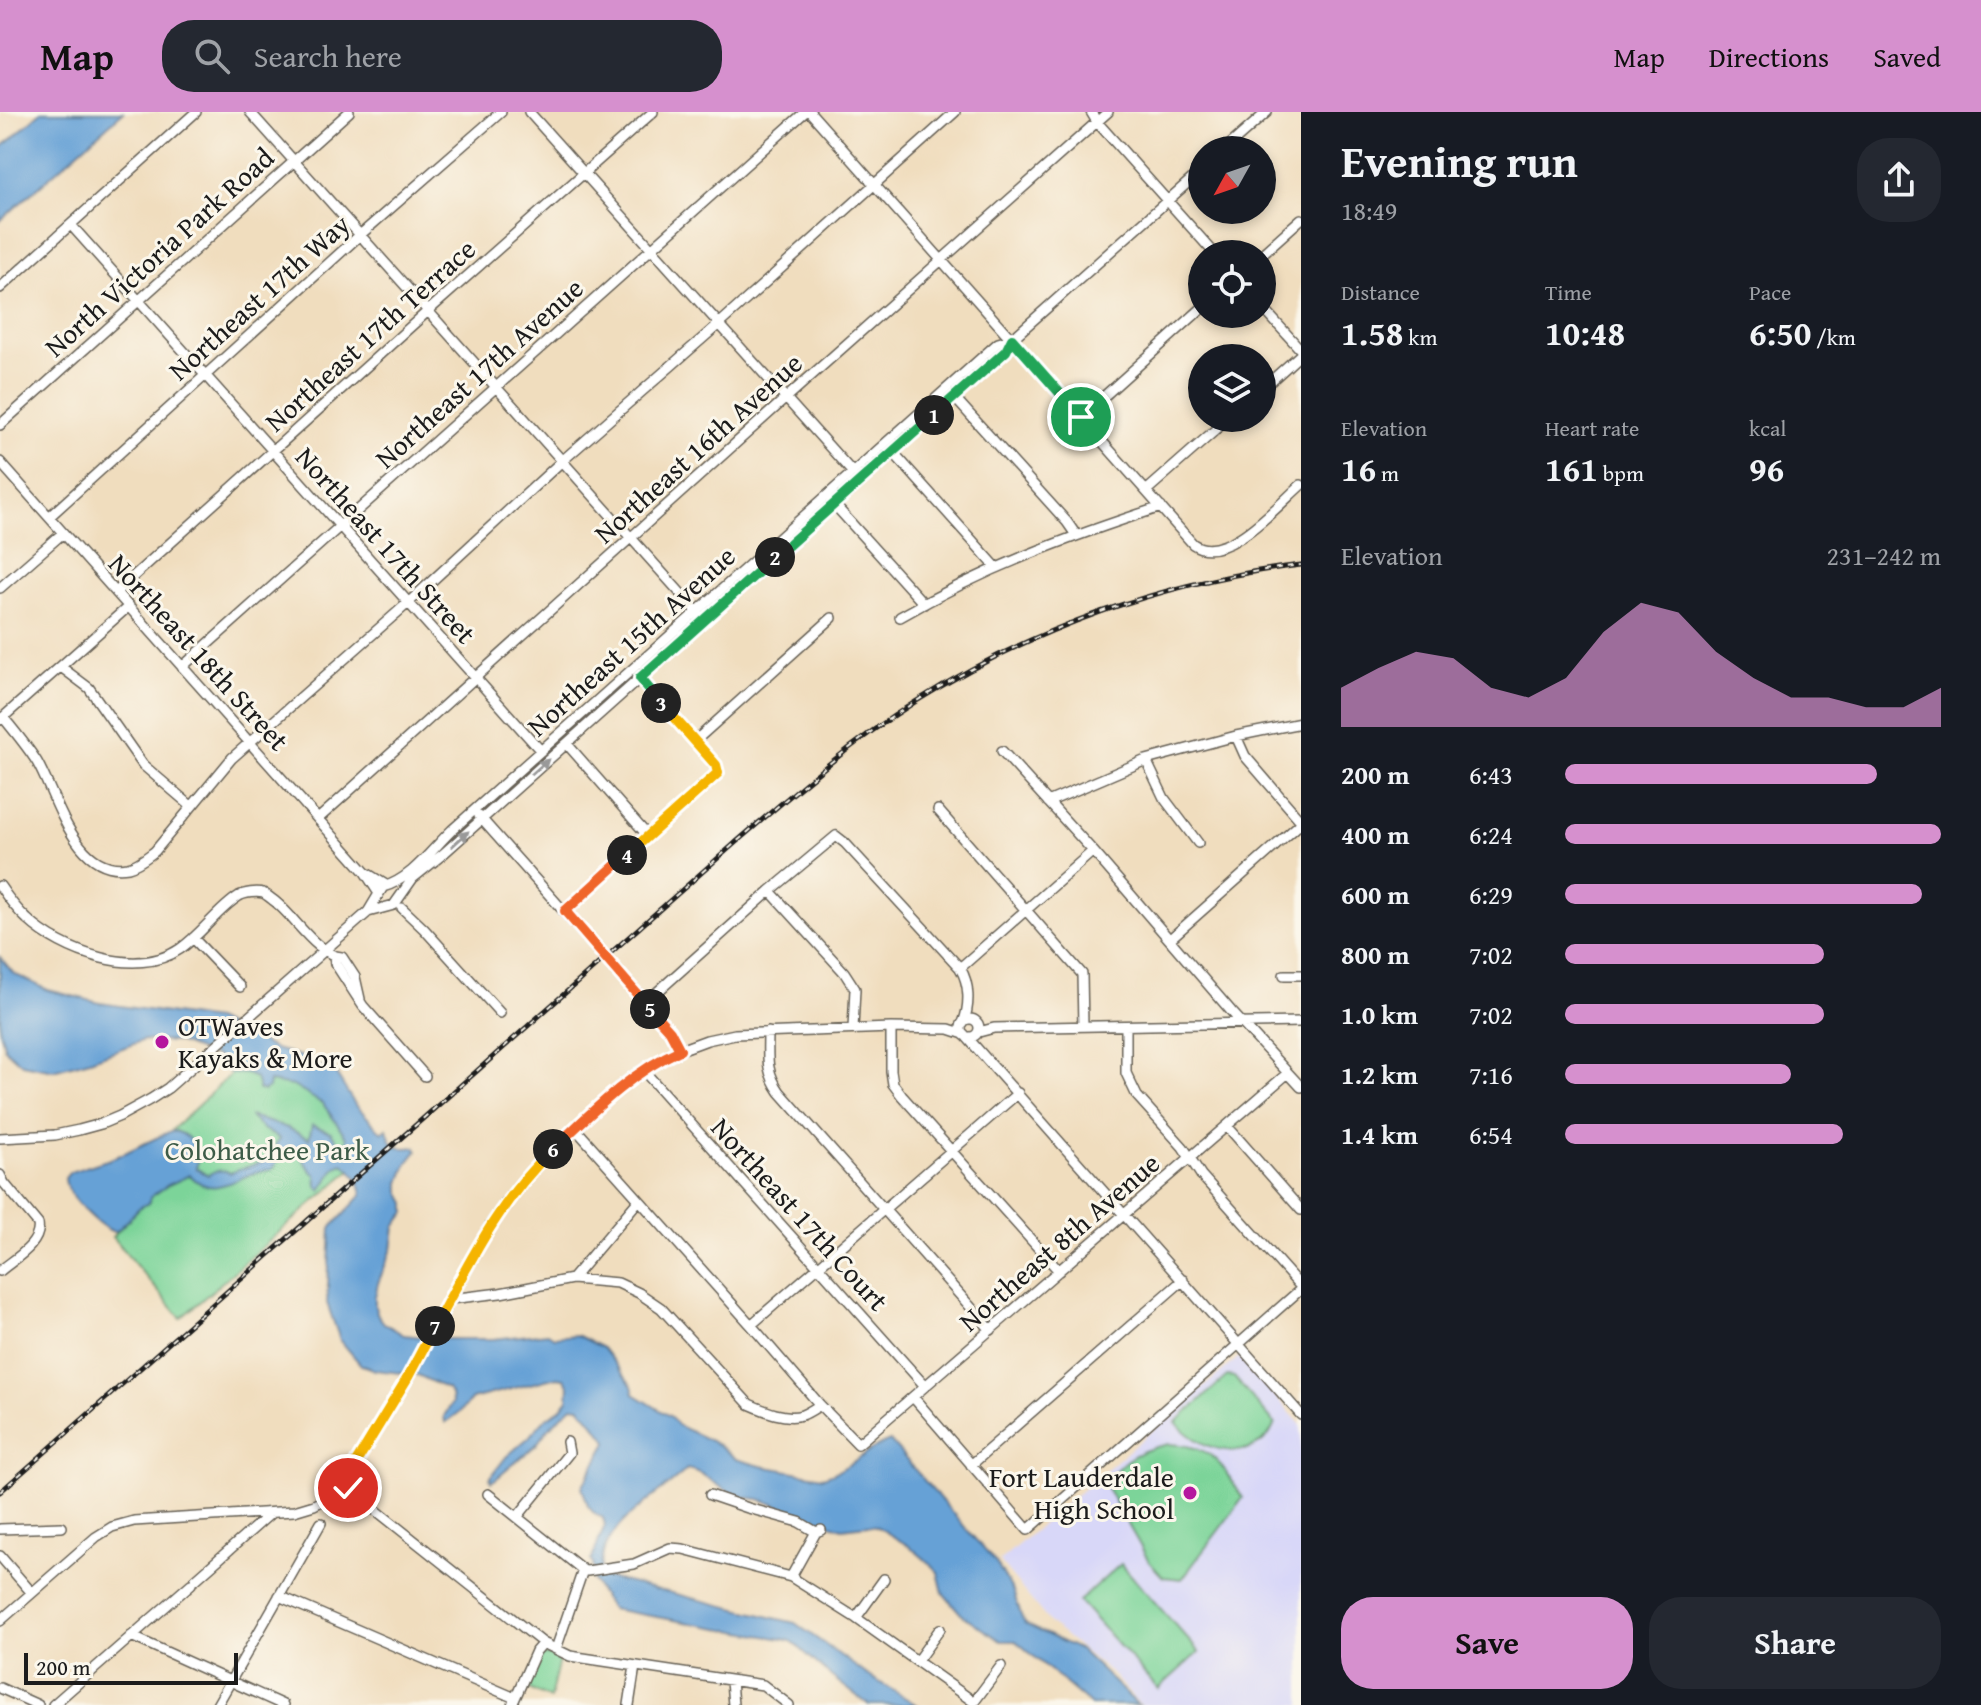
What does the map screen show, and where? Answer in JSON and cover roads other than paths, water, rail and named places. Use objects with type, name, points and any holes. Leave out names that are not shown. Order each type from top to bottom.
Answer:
[{"type":"street","points":[[0,288],[196,112]]},
{"type":"street","points":[[250,112],[705,620]]},
{"type":"street","name":"North Victoria Park Road","points":[[0,425],[349,112]]},
{"type":"street","name":"Northeast 17th Way","points":[[49,517],[360,235],[501,112]]},
{"type":"street","points":[[529,112],[853,473]]},
{"type":"street","name":"Northeast 17th Terrace","points":[[116,592],[653,112]]},
{"type":"street","points":[[808,112],[1193,544],[1202,550],[1219,549],[1233,543],[1301,485]]},
{"type":"street","name":"Northeast 17th Avenue","points":[[182,667],[808,112]]},
{"type":"street","points":[[129,606],[2,719],[25,744],[37,763],[67,827],[81,848],[96,861],[111,867],[129,867],[155,851],[232,758],[955,112]]},
{"type":"street","points":[[1081,112],[1097,122]]},
{"type":"street","points":[[1091,112],[1202,240]]},
{"type":"street","name":"Northeast 16th Avenue","points":[[318,819],[1108,112]]},
{"type":"street","points":[[1240,136],[1267,112]]},
{"type":"street","name":"Northeast 15th Avenue","points":[[400,902],[413,878],[1006,351],[1012,339],[1188,182]]},
{"type":"street","points":[[1276,241],[1301,219]]},
{"type":"street","name":"Northeast 17th Street","points":[[71,225],[541,751]]},
{"type":"street","points":[[1081,417],[1188,321]]},
{"type":"street","points":[[1276,323],[1301,352],[1276,376]]},
{"type":"street","name":"Northeast 15th Avenue","points":[[0,1138],[55,1135],[101,1124],[168,1088],[241,1024],[329,954],[368,912],[383,889],[409,874],[437,844],[998,343],[1012,339]]},
{"type":"street","points":[[954,397],[1076,535]]},
{"type":"street","points":[[1146,491],[1213,432]]},
{"type":"street","points":[[893,452],[996,567]]},
{"type":"street","name":"Northeast 18th Street","points":[[0,462],[383,889]]},
{"type":"street","points":[[826,496],[924,604]]},
{"type":"street","points":[[900,617],[996,567],[1076,535],[1161,507]]},
{"type":"street","points":[[0,588],[63,533]]},
{"type":"street","points":[[695,741],[832,618]]},
{"type":"street","points":[[61,667],[89,688],[143,765],[191,806]]},
{"type":"street","points":[[565,911],[718,773],[716,765],[640,678]]},
{"type":"street","points":[[1048,802],[1146,760],[1236,736],[1301,723]]},
{"type":"street","points":[[1170,939],[1301,822],[1245,756],[1236,736]]},
{"type":"street","points":[[567,744],[648,836]]},
{"type":"street","points":[[1002,751],[1301,1087]]},
{"type":"street","points":[[1146,760],[1164,798],[1198,843]]},
{"type":"street","points":[[938,810],[1082,974],[1083,1026]]},
{"type":"street","points":[[474,811],[670,1031],[680,1050]]},
{"type":"street","points":[[645,1003],[836,836],[960,968],[967,979],[970,1028],[979,1049],[1301,1415]]},
{"type":"street","points":[[960,968],[1093,851]]},
{"type":"street","points":[[0,886],[27,920],[51,938],[75,950],[121,962],[163,957],[178,950],[242,893],[263,893],[285,908],[329,954],[342,957],[355,977],[360,999],[370,1014],[425,1076]]},
{"type":"street","points":[[400,902],[388,906],[380,902],[383,889],[396,888],[400,902],[500,1013]]},
{"type":"street","points":[[770,891],[844,972],[855,989],[853,1029]]},
{"type":"street","name":"Northeast 15th Avenue","points":[[368,912],[388,906]]},
{"type":"street","points":[[193,938],[240,987]]},
{"type":"street","points":[[1284,975],[1301,975]]},
{"type":"street","points":[[0,1621],[96,1537],[112,1527],[143,1520],[294,1511],[329,1497],[343,1484],[408,1377],[489,1227],[510,1197],[535,1167],[621,1086],[680,1050],[735,1034],[768,1032],[1301,1022]]},
{"type":"street","points":[[913,1397],[1028,1530],[1301,1288],[1201,1175],[1183,1147],[1137,1096],[1126,1073],[1126,1026]]},
{"type":"street","points":[[891,1028],[893,1084],[1059,1271]]},
{"type":"street","points":[[768,1032],[768,1070],[772,1080],[991,1330]]},
{"type":"street","name":"Northeast 17th Court","points":[[643,1070],[925,1386]]},
{"type":"street","name":"Northeast 8th Avenue","points":[[820,1405],[858,1444],[1288,1073]]},
{"type":"street","points":[[751,1325],[1018,1093]]},
{"type":"street","points":[[1227,1126],[1301,1210]]},
{"type":"street","points":[[450,1299],[572,1279],[618,1283],[661,1308],[749,1404],[785,1416],[802,1415],[820,1405],[575,1128]]},
{"type":"street","points":[[0,1175],[38,1224],[40,1232],[36,1240],[0,1271]]},
{"type":"street","points":[[572,1279],[639,1200]]},
{"type":"street","points":[[971,1465],[1183,1280]]},
{"type":"street","points":[[518,1516],[569,1453],[567,1442]]},
{"type":"street","points":[[343,1484],[543,1643],[570,1656],[763,1685],[789,1705]]},
{"type":"street","points":[[488,1494],[583,1570],[634,1564],[670,1548],[791,1577],[856,1618],[974,1702],[1001,1666]]},
{"type":"street","points":[[710,1495],[819,1530],[791,1577]]},
{"type":"street","points":[[53,1705],[271,1513]]},
{"type":"street","points":[[217,1705],[321,1523]]},
{"type":"street","points":[[0,1529],[62,1527]]},
{"type":"street","points":[[0,1556],[32,1593]]},
{"type":"street","points":[[556,1649],[583,1570]]},
{"type":"street","points":[[856,1618],[884,1579]]},
{"type":"street","points":[[279,1596],[514,1702],[536,1651],[543,1643]]},
{"type":"street","points":[[917,1661],[940,1629]]},
{"type":"street","points":[[131,1636],[283,1705]]},
{"type":"street","points":[[629,1705],[635,1666]]},
{"type":"street","points":[[731,1681],[733,1705]]},
{"type":"street","points":[[0,1688],[38,1705]]},
{"type":"water","points":[[41,112],[123,112],[0,221],[0,149]]},
{"type":"water","points":[[0,957],[14,974],[48,990],[100,1003],[215,1020],[275,1049],[300,1056],[336,1074],[354,1103],[382,1133],[387,1129],[396,1146],[416,1147],[417,1151],[407,1164],[400,1183],[406,1212],[395,1227],[392,1249],[375,1297],[375,1307],[384,1323],[404,1335],[441,1339],[493,1339],[548,1333],[554,1337],[577,1335],[603,1348],[632,1386],[634,1394],[671,1417],[677,1425],[719,1445],[736,1459],[761,1466],[823,1477],[890,1441],[996,1563],[1013,1591],[1025,1624],[1080,1650],[1138,1705],[1091,1705],[1016,1641],[1001,1641],[961,1614],[943,1593],[938,1572],[912,1548],[876,1526],[842,1528],[759,1499],[734,1494],[687,1469],[618,1528],[602,1558],[601,1576],[795,1623],[866,1674],[917,1705],[869,1705],[788,1640],[611,1609],[592,1579],[591,1561],[605,1525],[603,1518],[588,1505],[582,1487],[608,1441],[580,1407],[572,1406],[536,1445],[496,1479],[491,1482],[490,1478],[506,1457],[568,1399],[569,1386],[564,1378],[557,1377],[472,1399],[445,1423],[444,1416],[452,1403],[447,1389],[418,1375],[375,1370],[361,1365],[340,1340],[327,1303],[331,1228],[362,1195],[351,1170],[343,1164],[336,1167],[321,1190],[317,1186],[316,1175],[296,1151],[285,1151],[272,1170],[250,1174],[219,1186],[200,1183],[190,1175],[152,1196],[114,1232],[84,1209],[66,1185],[65,1178],[70,1172],[116,1157],[171,1131],[188,1138],[197,1155],[196,1168],[208,1175],[219,1171],[230,1173],[271,1159],[280,1139],[249,1116],[288,1128],[309,1139],[312,1125],[331,1132],[338,1143],[345,1145],[347,1138],[323,1104],[293,1086],[269,1082],[264,1091],[258,1090],[254,1077],[231,1074],[224,1068],[225,1060],[177,1042],[144,1040],[53,1070],[22,1064],[5,1049],[0,1031]]},
{"type":"railway","points":[[0,1492],[734,844],[867,734],[959,676],[1005,652],[1100,612],[1199,583],[1301,565]]},
{"type":"place","name":"OTWaves Kayaks & More","points":[[162,1042]]},
{"type":"place","name":"Fort Lauderdale High School","points":[[1190,1493]]},
{"type":"park label","name":"Colohatchee Park","points":[[267,1150]]}]
